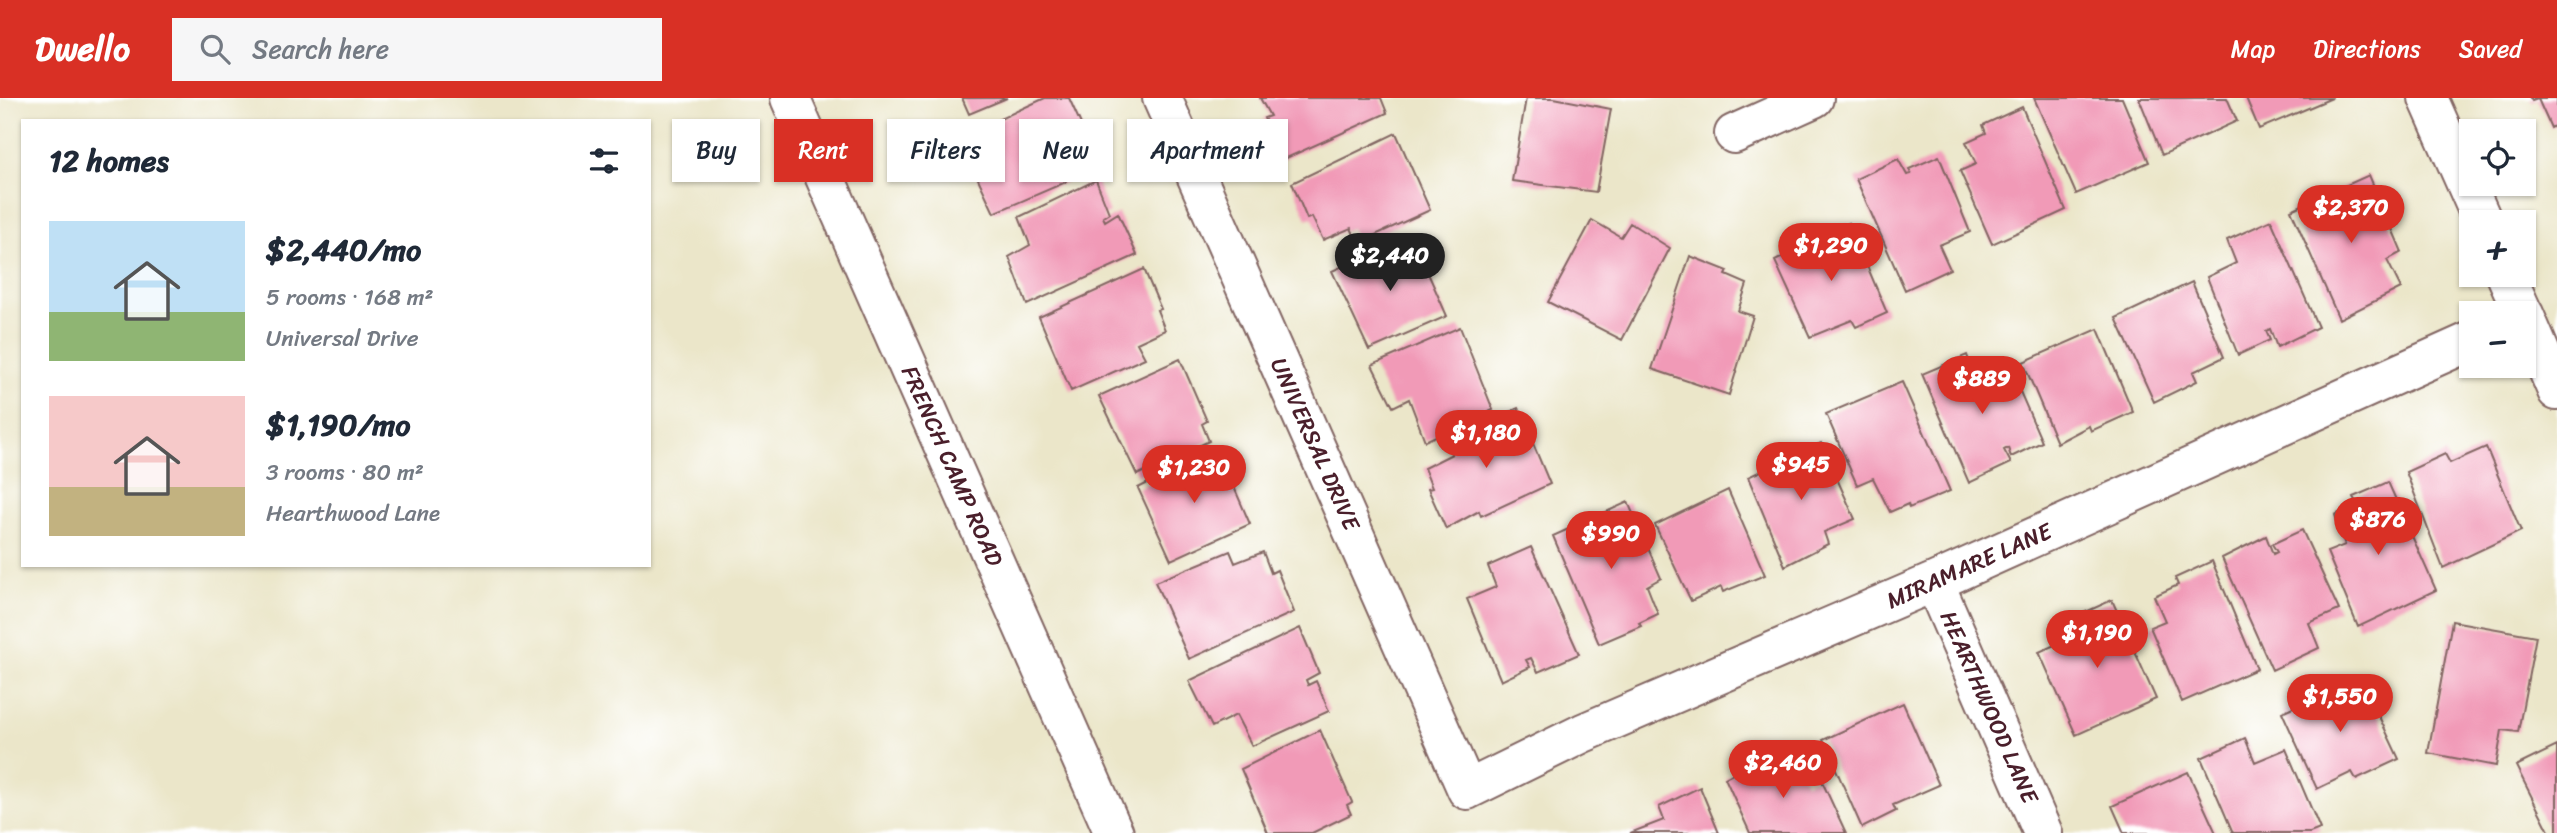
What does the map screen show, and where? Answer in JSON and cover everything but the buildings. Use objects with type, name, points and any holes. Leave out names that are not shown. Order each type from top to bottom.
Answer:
[{"type":"street","name":"FRENCH CAMP ROAD","points":[[790,98],[1114,833]]},
{"type":"street","name":"UNIVERSAL DRIVE","points":[[1162,98],[1467,790]]},
{"type":"street","points":[[1734,134],[1814,98]]},
{"type":"street","points":[[2428,98],[2478,210]]},
{"type":"street","points":[[2536,343],[2557,391]]},
{"type":"street","name":"MIRAMARE LANE","points":[[1467,790],[1583,733],[1934,582],[2459,346]]},
{"type":"street","name":"HEARTHWOOD LANE","points":[[1934,582],[2043,833]]}]
